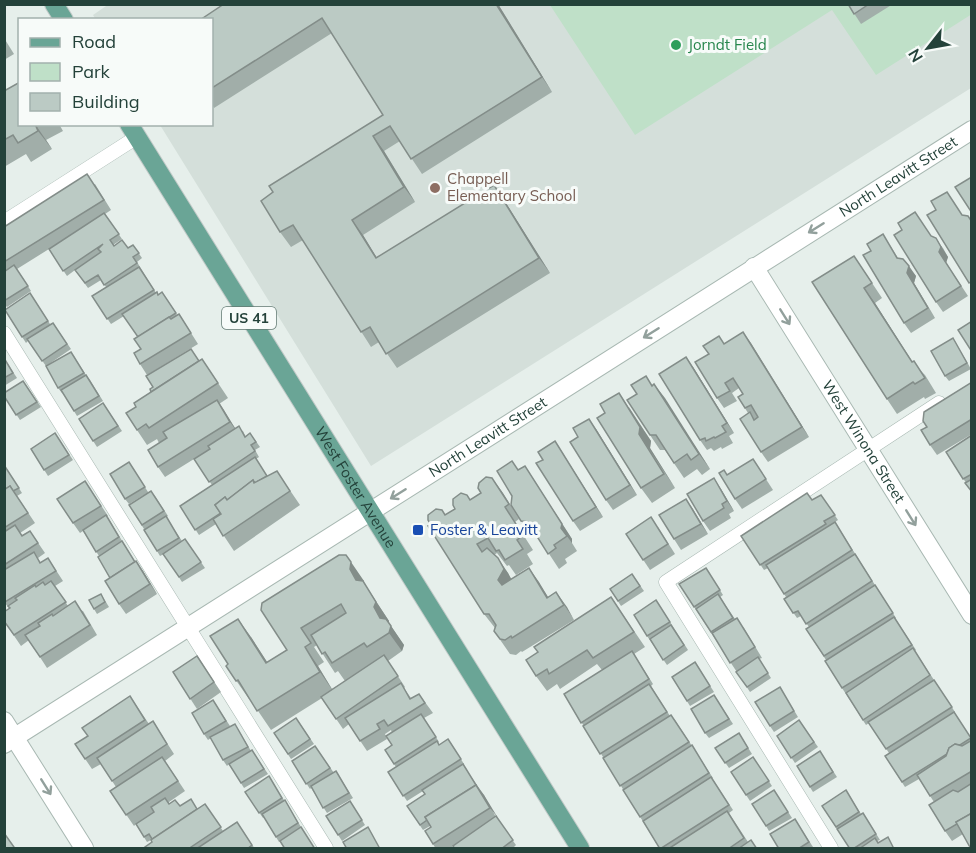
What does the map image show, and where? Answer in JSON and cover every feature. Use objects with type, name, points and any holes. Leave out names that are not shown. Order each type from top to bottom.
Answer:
[{"type":"main road","points":[[54,4],[63,18]]},
{"type":"main road","name":"West Foster Avenue","points":[[133,131],[580,849]]},
{"type":"street","name":"North Leavitt Street","points":[[10,741],[972,130]]},
{"type":"street","name":"West Winona Street","points":[[754,267],[972,615]]},
{"type":"street","points":[[4,721],[10,741],[84,849]]},
{"type":"lane","points":[[4,222],[133,131]]},
{"type":"lane","points":[[4,333],[326,849]]},
{"type":"lane","points":[[831,849],[666,582],[953,395]]},
{"type":"shaded area","name":"Chappell Elementary School","points":[[109,4],[971,5],[971,88],[371,466],[161,126],[213,126],[213,18],[95,18],[93,15]]},
{"type":"green space","name":"Jorndt Field","points":[[971,4],[972,14],[876,75],[832,10],[635,135],[550,5]]},
{"type":"building","name":"Chappell Elementary School","points":[[224,4],[496,4],[542,77],[411,159],[390,126],[373,136],[404,187],[352,220],[376,258],[494,185],[539,258],[386,354],[370,327],[361,332],[293,225],[280,232],[261,201],[273,192],[269,186],[383,115],[322,18],[213,87],[213,18],[203,18]]},
{"type":"building","points":[[848,4],[869,4],[854,14]]},
{"type":"building","points":[[18,83],[18,126],[36,126],[38,131],[18,143],[13,135],[4,140],[4,91]]},
{"type":"building","points":[[87,174],[104,200],[4,262],[4,227]]},
{"type":"building","points":[[970,178],[972,180],[972,213],[955,187]]},
{"type":"building","points":[[947,192],[962,215],[968,216],[972,222],[972,281],[969,283],[927,215],[936,210],[931,201]]},
{"type":"building","points":[[915,212],[931,236],[936,238],[941,247],[939,252],[961,286],[936,302],[894,235],[902,230],[898,223]]},
{"type":"building","points":[[104,213],[119,234],[110,240],[114,246],[122,240],[128,248],[133,245],[139,253],[133,257],[137,263],[104,285],[98,275],[85,283],[75,270],[101,252],[98,249],[103,244],[63,271],[49,249]]},
{"type":"building","points":[[883,234],[897,258],[903,259],[909,266],[907,273],[928,308],[904,323],[863,255],[871,251],[867,244]]},
{"type":"building","points":[[854,256],[872,283],[864,288],[925,378],[915,384],[913,382],[887,399],[812,282]]},
{"type":"building","points":[[14,265],[28,286],[4,301],[4,272]]},
{"type":"building","points":[[139,267],[154,290],[107,319],[92,296]]},
{"type":"building","points":[[157,292],[158,295],[162,292],[176,313],[138,337],[122,314]]},
{"type":"building","points":[[30,293],[48,321],[22,337],[5,310]]},
{"type":"building","points":[[179,314],[191,333],[140,364],[134,353],[141,349],[134,339],[169,317],[171,319]]},
{"type":"building","points":[[972,321],[972,352],[958,330]]},
{"type":"building","points":[[53,323],[67,344],[42,361],[27,339]]},
{"type":"building","points":[[743,332],[802,427],[761,452],[740,419],[750,412],[754,420],[758,417],[751,405],[745,408],[738,397],[743,394],[733,378],[725,383],[730,391],[717,398],[695,362],[709,354],[703,346],[719,336],[724,344]]},
{"type":"building","points":[[953,338],[967,363],[945,376],[931,351]]},
{"type":"building","points":[[191,349],[199,361],[151,392],[150,389],[153,387],[146,376]]},
{"type":"building","points":[[71,352],[84,373],[58,388],[46,366]]},
{"type":"building","points":[[686,357],[727,423],[722,426],[726,432],[706,441],[705,438],[700,440],[659,374]]},
{"type":"building","points":[[4,358],[13,373],[4,378]]},
{"type":"building","points":[[202,359],[218,383],[149,428],[146,424],[137,430],[126,413],[136,407],[134,403]]},
{"type":"building","points":[[86,375],[99,396],[74,411],[61,390]]},
{"type":"building","points":[[646,376],[652,386],[654,384],[699,454],[691,460],[687,454],[674,463],[656,435],[650,435],[627,400],[637,394],[631,385]]},
{"type":"building","points":[[23,381],[37,402],[16,415],[4,393]]},
{"type":"building","points":[[972,382],[972,419],[930,445],[921,430],[927,427],[923,421],[924,412]]},
{"type":"building","points":[[619,393],[640,427],[639,434],[664,474],[641,488],[597,418],[605,413],[600,404]]},
{"type":"building","points":[[217,400],[230,422],[158,467],[148,450],[167,438],[163,432]]},
{"type":"building","points":[[103,403],[118,426],[93,441],[79,419]]},
{"type":"building","points":[[589,419],[630,485],[606,500],[570,442],[578,437],[573,428]]},
{"type":"building","points":[[239,426],[245,437],[250,433],[256,442],[251,445],[255,451],[209,482],[194,459],[210,449],[208,446]]},
{"type":"building","points":[[55,433],[69,455],[44,470],[31,449]]},
{"type":"building","points":[[972,435],[972,474],[963,479],[946,452]]},
{"type":"building","points":[[555,441],[596,507],[573,521],[536,463],[543,460],[538,452]]},
{"type":"building","points":[[255,457],[267,476],[255,483],[253,480],[227,500],[225,497],[215,505],[221,513],[195,530],[180,506]]},
{"type":"building","points":[[753,459],[766,479],[735,499],[719,473],[724,470],[727,475]]},
{"type":"building","points":[[512,461],[518,470],[525,466],[562,524],[561,528],[567,536],[554,545],[556,548],[548,554],[528,522],[521,521],[511,505],[512,496],[497,471]]},
{"type":"building","points":[[129,462],[145,487],[125,499],[110,474]]},
{"type":"building","points":[[4,465],[19,488],[13,491],[10,486],[4,490]]},
{"type":"building","points":[[277,471],[290,491],[223,536],[213,519],[221,514],[215,505],[225,497],[227,500],[253,480],[254,483]]},
{"type":"building","points":[[486,477],[492,478],[509,504],[505,507],[523,535],[517,540],[523,549],[505,560],[488,538],[477,544],[482,552],[487,548],[498,558],[504,569],[498,580],[502,585],[529,568],[547,598],[556,592],[564,605],[512,638],[511,636],[505,640],[500,639],[494,631],[496,625],[489,614],[484,614],[428,526],[431,525],[428,515],[436,509],[442,510],[445,515],[455,509],[453,499],[461,493],[467,495],[470,500],[481,493],[478,488],[479,483]]},
{"type":"building","points":[[714,478],[727,501],[722,504],[724,508],[703,521],[687,494]]},
{"type":"building","points":[[972,479],[972,492],[965,483]]},
{"type":"building","points":[[85,481],[101,506],[73,523],[57,499]]},
{"type":"building","points":[[10,486],[28,513],[4,528],[4,490]]},
{"type":"building","points":[[151,491],[164,511],[142,525],[129,505]]},
{"type":"building","points":[[807,493],[812,500],[821,495],[835,515],[824,521],[826,524],[760,565],[741,536]]},
{"type":"building","points":[[686,499],[701,524],[674,539],[659,515]]},
{"type":"building","points":[[106,515],[119,537],[96,552],[83,530]]},
{"type":"building","points":[[166,516],[179,538],[157,551],[144,530]]},
{"type":"building","points":[[651,517],[668,544],[643,560],[626,534]]},
{"type":"building","points":[[835,522],[852,550],[784,594],[766,565]]},
{"type":"building","points":[[15,525],[22,536],[30,531],[38,543],[4,565],[4,532]]},
{"type":"building","points":[[185,539],[201,562],[179,577],[163,554]]},
{"type":"building","points":[[122,541],[135,562],[110,578],[98,557]]},
{"type":"building","points":[[34,552],[40,563],[48,558],[56,571],[5,602],[4,570]]},
{"type":"building","points":[[855,554],[872,581],[806,624],[798,611],[793,613],[784,599]]},
{"type":"building","points":[[339,555],[346,555],[351,562],[350,569],[356,580],[363,581],[376,602],[374,607],[380,618],[386,619],[391,626],[389,633],[367,647],[364,643],[332,663],[325,652],[322,654],[311,635],[346,613],[341,604],[301,628],[311,643],[305,647],[320,672],[257,711],[238,680],[236,681],[226,666],[228,664],[210,636],[238,619],[266,663],[287,650],[261,610],[262,603]]},
{"type":"building","points":[[136,561],[150,584],[119,604],[105,581]]},
{"type":"building","points":[[706,568],[720,590],[694,607],[679,584]]},
{"type":"building","points":[[632,574],[640,586],[618,601],[610,589]]},
{"type":"building","points":[[51,581],[66,602],[14,635],[4,621],[4,612],[10,608],[8,606],[17,600],[15,598],[35,585],[36,587],[43,582],[45,585]]},
{"type":"building","points":[[875,585],[893,613],[824,656],[806,629]]},
{"type":"building","points":[[101,594],[105,602],[94,609],[89,600]]},
{"type":"building","points":[[718,594],[733,618],[711,632],[696,609]]},
{"type":"building","points":[[611,597],[634,632],[593,658],[587,650],[549,674],[547,669],[536,676],[526,660],[538,652],[534,647]]},
{"type":"building","points":[[656,600],[670,622],[647,636],[634,615]]},
{"type":"building","points":[[75,601],[90,625],[40,657],[25,635],[40,626],[38,623]]},
{"type":"building","points":[[894,617],[912,645],[842,688],[825,661]]},
{"type":"building","points":[[737,618],[755,647],[730,663],[712,633]]},
{"type":"building","points":[[671,625],[684,645],[663,660],[650,639]]},
{"type":"building","points":[[913,648],[930,675],[863,720],[846,693]]},
{"type":"building","points":[[632,651],[649,679],[581,723],[564,694]]},
{"type":"building","points":[[384,655],[398,676],[336,719],[321,697]]},
{"type":"building","points":[[197,656],[214,682],[190,699],[173,672]]},
{"type":"building","points":[[758,657],[768,673],[747,687],[736,672]]},
{"type":"building","points":[[695,662],[710,686],[687,701],[672,677]]},
{"type":"building","points":[[934,680],[952,707],[886,749],[868,722]]},
{"type":"building","points":[[401,683],[410,699],[419,694],[425,703],[388,726],[384,720],[377,724],[380,729],[360,741],[345,718]]},
{"type":"building","points":[[649,684],[667,712],[600,754],[583,726]]},
{"type":"building","points":[[780,687],[794,711],[770,726],[755,702]]},
{"type":"building","points":[[714,695],[729,719],[705,733],[691,709]]},
{"type":"building","points":[[130,696],[145,720],[85,759],[75,744],[88,736],[82,728]]},
{"type":"building","points":[[213,700],[226,721],[204,734],[192,713]]},
{"type":"building","points":[[954,712],[971,738],[960,745],[955,744],[949,748],[947,754],[902,782],[885,756]]},
{"type":"building","points":[[421,714],[436,737],[394,764],[385,750],[392,745],[386,736]]},
{"type":"building","points":[[671,715],[689,742],[620,786],[603,758]]},
{"type":"building","points":[[296,718],[310,739],[288,754],[274,733]]},
{"type":"building","points":[[799,720],[814,742],[791,758],[777,736]]},
{"type":"building","points":[[153,721],[167,744],[112,781],[97,758]]},
{"type":"building","points":[[235,724],[248,747],[223,760],[210,737]]},
{"type":"building","points":[[739,733],[748,748],[725,763],[715,748]]},
{"type":"building","points":[[448,739],[461,759],[403,796],[388,772],[437,741],[439,745]]},
{"type":"building","points":[[972,740],[972,771],[930,796],[917,775],[946,756],[949,748],[955,744],[962,746]]},
{"type":"building","points":[[692,745],[709,773],[640,817],[623,790]]},
{"type":"building","points":[[315,746],[330,768],[306,784],[292,761]]},
{"type":"building","points":[[252,750],[264,769],[241,783],[229,764]]},
{"type":"building","points":[[820,751],[833,772],[810,787],[797,766]]},
{"type":"building","points":[[162,757],[178,781],[126,815],[110,791]]},
{"type":"building","points":[[753,757],[769,781],[746,795],[731,772]]},
{"type":"building","points":[[463,764],[476,785],[425,817],[427,820],[420,825],[407,806],[425,794],[422,790]]},
{"type":"building","points":[[336,771],[349,793],[323,808],[311,786]]},
{"type":"building","points":[[269,776],[282,798],[259,813],[245,792]]},
{"type":"building","points":[[711,777],[729,805],[660,849],[643,821]]},
{"type":"building","points":[[972,783],[972,813],[945,831],[929,805],[953,790],[958,792]]},
{"type":"building","points":[[476,785],[490,808],[433,844],[425,831],[431,827],[425,817]]},
{"type":"building","points":[[774,790],[788,812],[766,826],[752,804]]},
{"type":"building","points":[[846,790],[859,812],[836,827],[822,806]]},
{"type":"building","points":[[165,798],[169,804],[175,800],[180,806],[191,799],[197,809],[152,839],[149,834],[144,837],[136,824],[154,812],[151,807]]},
{"type":"building","points":[[285,800],[298,823],[276,837],[262,814]]},
{"type":"building","points":[[350,801],[362,820],[338,835],[326,816]]},
{"type":"building","points":[[205,804],[221,827],[188,849],[146,849],[145,847],[152,842],[151,840]]},
{"type":"building","points":[[727,811],[744,838],[728,849],[668,849]]},
{"type":"building","points":[[863,813],[876,834],[850,849],[837,829]]},
{"type":"building","points":[[972,813],[972,848],[971,849],[956,822]]},
{"type":"building","points":[[496,816],[513,840],[501,849],[455,849],[453,846]]},
{"type":"building","points":[[795,819],[809,842],[798,849],[779,849],[770,834]]},
{"type":"building","points":[[237,822],[252,845],[247,849],[196,849]]},
{"type":"building","points":[[301,827],[315,849],[285,849],[280,841]]},
{"type":"building","points":[[368,827],[380,849],[347,849],[343,842]]},
{"type":"building","points":[[4,833],[14,847],[11,849],[4,849]]},
{"type":"building","points":[[888,837],[894,849],[859,849],[875,838],[878,843]]},
{"type":"building","points":[[751,840],[757,849],[738,849]]},
{"type":"place","name":"Jorndt Field","points":[[676,45]]},
{"type":"place","name":"Chappell Elementary School","points":[[435,188]]},
{"type":"place","name":"Foster & Leavitt","points":[[418,530]]}]
